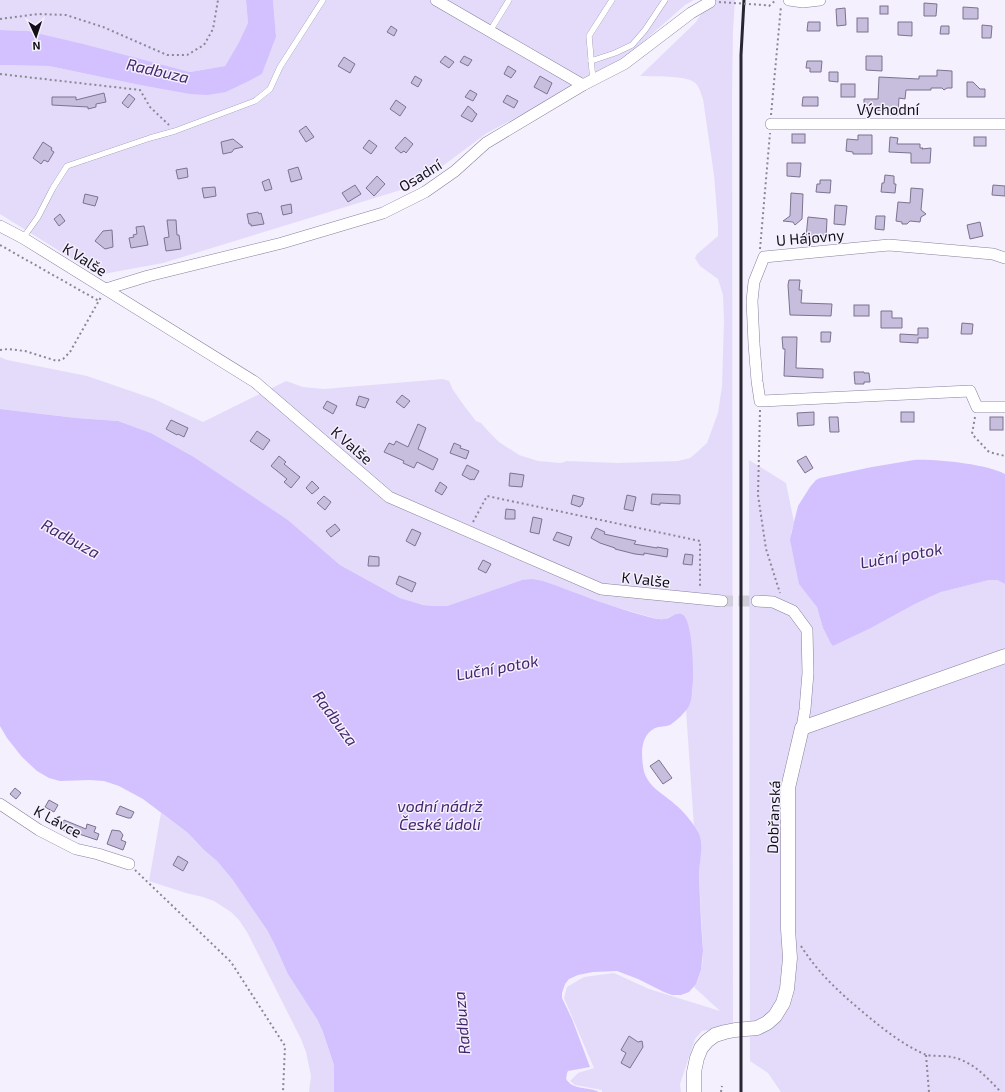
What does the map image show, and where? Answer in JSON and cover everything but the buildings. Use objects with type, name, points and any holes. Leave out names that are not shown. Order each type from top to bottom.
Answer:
[{"type":"street","points":[[436,0],[490,31],[588,83]]},
{"type":"street","points":[[789,0],[803,2],[820,0]]},
{"type":"street","name":"Osadní","points":[[106,289],[148,276],[282,243],[383,213],[425,192],[455,171],[486,143],[588,83],[624,64],[691,14],[714,2]]},
{"type":"street","name":"Východní","points":[[771,124],[1005,124]]},
{"type":"street","name":"K Valše","points":[[0,226],[23,238],[256,382],[389,497],[601,589],[722,602]]},
{"type":"street","name":"U Hájovny","points":[[760,401],[757,381],[752,301],[754,282],[764,257],[889,245],[993,254],[1005,258]]},
{"type":"street","points":[[760,401],[970,391],[977,407],[1005,407]]},
{"type":"street","points":[[757,601],[773,602],[793,611],[807,630],[808,673],[802,728],[1005,656]]},
{"type":"street","name":"Dobřanská","points":[[694,1092],[694,1072],[697,1058],[701,1048],[707,1041],[715,1035],[757,1028],[767,1023],[775,1016],[783,1003],[788,989],[790,958],[788,929],[788,788],[802,728]]},
{"type":"street","name":"K Lávce","points":[[0,804],[29,824],[76,849],[129,864]]},
{"type":"lane","points":[[23,238],[38,217],[53,188],[67,166],[175,131],[255,101],[270,89],[280,67],[323,0]]},
{"type":"lane","points":[[490,31],[509,0]]},
{"type":"lane","points":[[588,83],[591,61],[589,36],[612,0]]},
{"type":"lane","points":[[591,61],[615,53],[632,45],[645,30],[665,0]]},
{"type":"path","points":[[0,19],[38,14],[66,15],[103,27],[167,55],[187,55],[204,44],[213,29],[218,0]]},
{"type":"path","points":[[714,2],[769,6],[776,0]]},
{"type":"path","points":[[0,74],[140,90],[150,107],[175,131]]},
{"type":"path","points":[[0,245],[99,300]]},
{"type":"path","points":[[0,350],[8,349],[25,352],[57,361],[63,359],[70,352],[106,289]]},
{"type":"path","points":[[760,401],[758,495],[766,549],[784,607]]},
{"type":"path","points":[[977,407],[972,434],[989,452],[1005,456]]},
{"type":"path","points":[[468,531],[487,496],[700,541],[700,600]]},
{"type":"path","points":[[129,864],[231,962],[285,1046],[283,1092]]},
{"type":"path","points":[[788,929],[809,959],[826,979],[884,1030],[903,1043],[926,1055],[952,1057],[965,1062],[981,1071],[1001,1092]]},
{"type":"path","points":[[926,1055],[930,1092]]},
{"type":"path","points":[[721,1092],[722,1086]]},
{"type":"shaded area","points":[[0,0],[246,0],[248,23],[225,66],[190,72],[28,31],[0,30]]},
{"type":"shaded area","points":[[273,0],[694,0],[685,5],[620,62],[487,133],[417,185],[163,263],[98,275],[0,214],[0,65],[49,66],[135,84],[226,92],[262,74],[276,37]]},
{"type":"shaded area","points":[[710,0],[735,0],[732,93],[733,1026],[702,1031],[695,1039],[680,1084],[681,1092],[602,1092],[602,1090],[575,1085],[570,1081],[578,1073],[594,1068],[564,998],[567,987],[584,977],[614,973],[649,989],[720,1011],[694,987],[700,974],[703,956],[699,874],[701,847],[699,835],[694,827],[686,710],[690,704],[693,689],[692,660],[678,613],[665,619],[658,619],[615,607],[543,581],[522,580],[447,606],[423,605],[400,598],[340,565],[288,520],[194,457],[151,433],[118,421],[76,418],[0,409],[0,357],[7,360],[87,376],[154,399],[203,422],[286,381],[303,387],[324,389],[443,379],[449,381],[453,390],[476,421],[481,423],[499,442],[519,455],[538,461],[561,463],[567,461],[617,463],[678,461],[690,458],[707,443],[718,413],[722,386],[724,321],[723,295],[718,279],[700,266],[695,258],[697,254],[718,236],[714,175],[703,99],[697,85],[694,82],[683,78],[640,76],[696,22]]},
{"type":"shaded area","points":[[749,460],[786,483],[794,522],[791,533],[791,544],[799,576],[798,579],[817,607],[823,628],[833,646],[941,592],[989,580],[997,580],[1005,584],[1005,1092],[781,1092],[768,1073],[750,1061]]},
{"type":"shaded area","points":[[161,813],[188,833],[217,861],[232,879],[267,930],[323,1032],[334,1065],[334,1092],[309,1092],[311,1076],[306,1052],[301,1039],[247,932],[239,920],[231,912],[214,901],[149,881]]},
{"type":"water","name":"Radbuza","points":[[246,0],[273,0],[276,37],[262,74],[226,92],[207,95],[190,94],[49,66],[0,65],[0,30],[28,31],[190,72],[225,66],[248,23]]},
{"type":"water","name":"vodní nádrž České údolí","points":[[0,409],[76,418],[118,421],[151,433],[194,457],[288,520],[340,565],[400,598],[423,605],[447,606],[522,580],[532,579],[543,581],[609,605],[649,617],[667,619],[676,614],[683,615],[687,620],[690,631],[693,659],[693,688],[689,706],[683,714],[670,725],[655,728],[650,731],[643,744],[642,755],[644,773],[647,779],[656,789],[686,815],[699,834],[701,844],[699,876],[703,951],[701,970],[696,984],[689,992],[681,995],[672,995],[664,992],[638,979],[617,971],[593,972],[578,975],[569,979],[565,984],[562,998],[572,1019],[590,1067],[568,1071],[566,1079],[569,1083],[577,1087],[599,1092],[334,1092],[334,1065],[317,1019],[288,974],[267,930],[232,879],[217,861],[188,833],[143,799],[119,786],[104,781],[60,781],[49,778],[37,771],[22,757],[7,738],[0,726]]},
{"type":"water","name":"Luční potok","points":[[914,460],[935,460],[974,465],[997,470],[1005,474],[1005,584],[997,580],[989,580],[941,592],[833,646],[823,628],[817,607],[799,584],[790,540],[798,506],[810,487],[820,478]]},
{"type":"tunnel","points":[[722,601],[757,601]]},
{"type":"railway","points":[[741,1092],[741,55],[744,0]]}]
